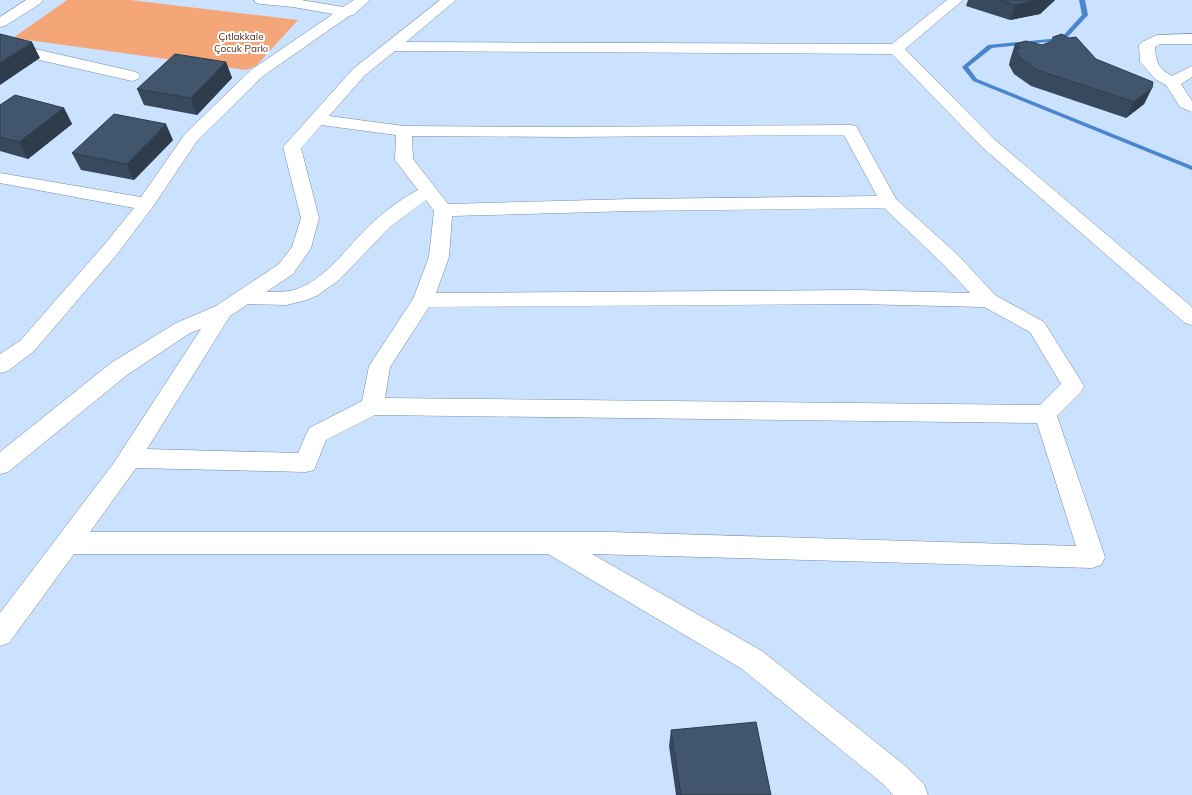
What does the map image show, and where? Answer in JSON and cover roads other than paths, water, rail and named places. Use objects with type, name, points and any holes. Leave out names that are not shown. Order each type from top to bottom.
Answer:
[{"type":"street","points":[[0,23],[36,0]]},
{"type":"street","points":[[261,0],[293,3],[348,12]]},
{"type":"street","points":[[0,365],[27,346],[111,249],[146,204],[191,138],[257,73],[348,12],[363,0]]},
{"type":"street","points":[[0,465],[119,369],[183,328],[223,311],[286,269],[301,248],[310,218],[292,147],[359,72],[449,0]]},
{"type":"street","points":[[390,46],[896,49],[953,1]]},
{"type":"street","points":[[1192,39],[1157,40],[1147,45],[1148,62],[1161,76],[1172,82],[1186,104],[1192,107]]},
{"type":"street","points":[[0,46],[132,76]]},
{"type":"street","points":[[896,49],[989,144],[1192,318]]},
{"type":"street","points":[[1172,82],[1192,72]]},
{"type":"street","points":[[129,458],[306,463],[318,434],[372,406],[1045,414],[1073,386],[1037,327],[988,300],[951,260],[889,202],[850,130],[568,132],[404,131],[317,119]]},
{"type":"street","points":[[372,406],[380,366],[423,300],[439,257],[443,210],[427,192],[404,160],[404,131]]},
{"type":"street","points":[[0,178],[146,204]]},
{"type":"street","points":[[245,297],[271,300],[299,296],[316,288],[351,257],[378,228],[403,206],[427,192]]},
{"type":"street","points":[[443,210],[640,205],[889,202]]},
{"type":"street","points":[[423,300],[858,297],[988,300]]},
{"type":"street","points":[[0,634],[129,458],[223,311]]},
{"type":"street","points":[[68,543],[634,544],[1092,557],[1045,414]]},
{"type":"street","points":[[552,543],[752,660],[893,774],[913,795]]},
{"type":"waterway","points":[[1082,0],[1085,15],[1063,39],[990,46],[965,67],[975,80],[1192,168]]},
{"type":"park label","name":"Çıtlakkale Çocuk Parkı","points":[[241,42]]}]
